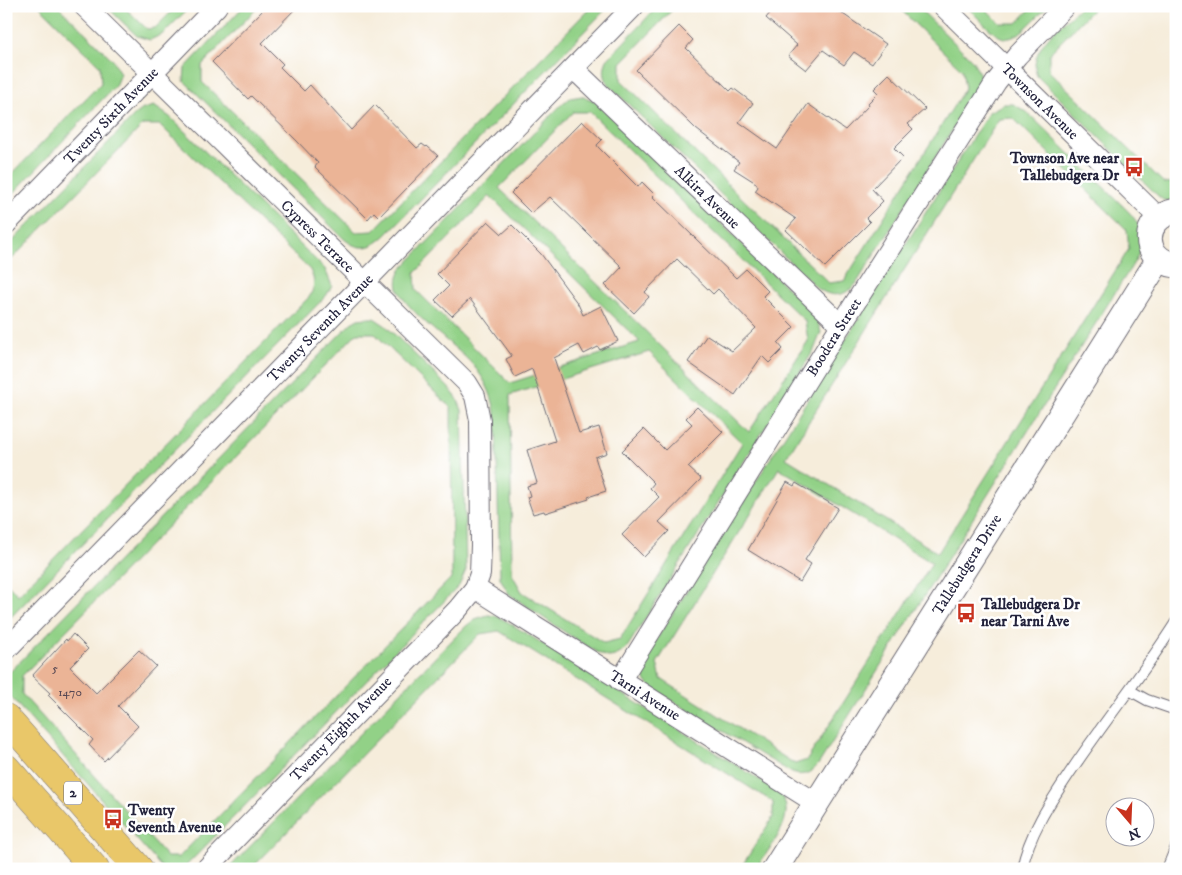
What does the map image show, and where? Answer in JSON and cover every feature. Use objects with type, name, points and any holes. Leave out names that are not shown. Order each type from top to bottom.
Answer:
[{"type":"highway","name":"2","points":[[6,718],[139,869]]},
{"type":"highway","name":"2","points":[[6,768],[95,869]]},
{"type":"street","name":"Cypress Terrace","points":[[84,6],[364,284],[468,383],[475,396],[480,420],[482,496],[480,574],[475,588]]},
{"type":"street","name":"Twenty Sixth Avenue","points":[[6,224],[216,6]]},
{"type":"street","name":"Twenty Seventh Avenue","points":[[6,650],[634,6]]},
{"type":"street","name":"Townson Avenue","points":[[943,6],[1007,68],[1167,214]]},
{"type":"street","name":"Boodera Street","points":[[620,681],[841,325],[1007,68],[1065,6]]},
{"type":"street","name":"Alkira Avenue","points":[[574,69],[841,325]]},
{"type":"street","points":[[1167,214],[1152,225],[1149,234],[1153,252],[1167,262]]},
{"type":"street","name":"Tallebudgera Drive","points":[[775,869],[1167,262]]},
{"type":"street","name":"Tarni Avenue","points":[[475,588],[816,803]]},
{"type":"street","name":"Twenty Eighth Avenue","points":[[206,869],[458,609],[475,588]]},
{"type":"lane","points":[[1022,869],[1032,839],[1045,812],[1081,756],[1174,628]]},
{"type":"lane","points":[[1129,690],[1147,700],[1176,710]]},
{"type":"lane","points":[[1167,869],[1176,847]]},
{"type":"green space","points":[[39,6],[58,6],[113,60],[120,74],[115,86],[6,201],[6,180],[101,83],[100,66]]},
{"type":"green space","points":[[106,6],[123,6],[147,29],[155,28],[177,6],[191,6],[163,34],[150,40],[137,36]]},
{"type":"green space","points":[[244,6],[259,6],[202,65],[202,82],[356,232],[373,231],[592,6],[609,6],[386,235],[370,246],[360,247],[343,238],[184,81],[185,68]]},
{"type":"green space","points":[[658,6],[676,6],[621,63],[621,80],[829,283],[844,281],[965,88],[962,70],[897,6],[917,6],[973,61],[980,75],[976,92],[856,284],[851,289],[836,295],[826,293],[815,286],[607,82],[604,70],[607,60]]},
{"type":"green space","points":[[966,6],[983,6],[1000,23],[1017,23],[1033,6],[1048,6],[1023,30],[1007,38],[991,30]]},
{"type":"green space","points":[[1081,6],[1096,6],[1049,54],[1049,71],[1164,183],[1176,182],[1176,202],[1163,200],[1157,195],[1037,76],[1035,66],[1042,46],[1048,37]]},
{"type":"green space","points":[[582,96],[595,101],[809,309],[817,320],[821,332],[814,350],[628,646],[620,654],[611,657],[590,648],[509,594],[500,578],[496,423],[494,406],[489,391],[482,377],[472,364],[420,317],[402,297],[397,285],[398,277],[403,267],[570,98]],"holes":[[[573,112],[590,112],[805,321],[808,341],[749,432],[499,188]],[[490,196],[639,342],[510,383],[416,290],[415,273]],[[649,352],[742,443],[620,639],[604,643],[522,592],[512,574],[510,395]]]},
{"type":"green space","points":[[1004,104],[1013,104],[1027,112],[1136,220],[1142,238],[1141,246],[1129,271],[818,765],[806,774],[792,773],[653,689],[643,676],[644,659],[989,112]],"holes":[[[1013,118],[1127,230],[1129,249],[938,553],[786,458],[999,119]],[[779,468],[932,563],[807,760],[795,764],[661,679],[657,663]]]},
{"type":"green space","points":[[154,106],[170,117],[325,269],[332,286],[326,296],[6,622],[6,582],[18,595],[310,296],[313,289],[314,280],[310,270],[160,125],[143,125],[6,265],[6,248],[135,115],[143,109]]},
{"type":"green space","points":[[374,318],[386,326],[457,398],[462,410],[466,570],[459,586],[183,869],[163,869],[9,695],[6,691],[8,674],[351,323],[358,319]],"holes":[[[357,333],[374,333],[451,408],[452,577],[179,857],[167,857],[22,694],[22,676]]]},
{"type":"green space","points":[[488,615],[496,616],[508,622],[779,792],[785,801],[784,821],[775,841],[756,869],[740,869],[773,817],[773,802],[499,631],[480,634],[251,869],[228,869],[465,627],[475,619]]},
{"type":"building","points":[[267,6],[298,6],[262,43],[283,64],[280,67],[304,91],[310,85],[351,130],[375,105],[417,148],[422,144],[438,156],[379,217],[374,212],[368,219],[315,167],[318,163],[296,140],[251,96],[248,99],[212,62]]},
{"type":"building","points":[[776,6],[845,6],[840,12],[886,44],[872,64],[854,52],[844,65],[823,50],[806,70],[788,56],[797,45],[766,18]]},
{"type":"building","points":[[679,26],[693,40],[686,48],[730,91],[733,88],[753,103],[739,122],[777,149],[808,104],[845,130],[869,105],[868,103],[878,93],[874,89],[889,74],[925,109],[908,124],[913,129],[894,148],[903,157],[872,189],[883,201],[866,218],[870,222],[825,267],[786,230],[796,219],[755,191],[758,187],[756,183],[734,169],[739,162],[696,129],[636,70]]},
{"type":"building","points":[[582,121],[602,140],[597,145],[598,147],[638,187],[642,182],[654,194],[652,196],[736,278],[746,269],[768,291],[763,296],[794,327],[778,343],[783,349],[769,363],[762,356],[735,395],[688,362],[707,335],[732,351],[756,328],[718,289],[713,294],[677,259],[645,292],[649,297],[634,313],[605,285],[622,267],[550,197],[531,213],[511,193]]},
{"type":"building","points":[[488,221],[502,234],[512,225],[541,254],[578,304],[583,315],[601,306],[618,341],[600,350],[598,347],[584,354],[579,345],[554,358],[579,433],[599,427],[607,453],[595,457],[606,491],[588,497],[589,499],[545,513],[544,511],[533,514],[527,497],[530,496],[527,486],[537,483],[527,450],[555,441],[532,369],[515,377],[506,359],[512,356],[470,299],[452,316],[435,300],[449,286],[437,274]]},
{"type":"building","points":[[697,407],[723,432],[688,467],[701,479],[659,522],[669,531],[644,557],[622,535],[659,497],[650,488],[654,483],[622,451],[644,429],[665,450],[692,424],[686,418]]},
{"type":"building","points":[[787,482],[794,486],[796,483],[838,508],[805,560],[811,564],[800,582],[748,550]]},
{"type":"building","points":[[73,634],[88,649],[70,667],[96,693],[139,650],[156,666],[118,706],[138,726],[104,761],[89,745],[93,740],[48,695],[50,693],[32,676],[66,639],[67,641]]},
{"type":"place","name":"Townson Ave near Tallebudgera Dr","points":[[1134,167]]},
{"type":"place","name":"Tallebudgera Dr near Tarni Ave","points":[[966,613]]},
{"type":"place","name":"Twenty Seventh Avenue","points":[[113,819]]}]
